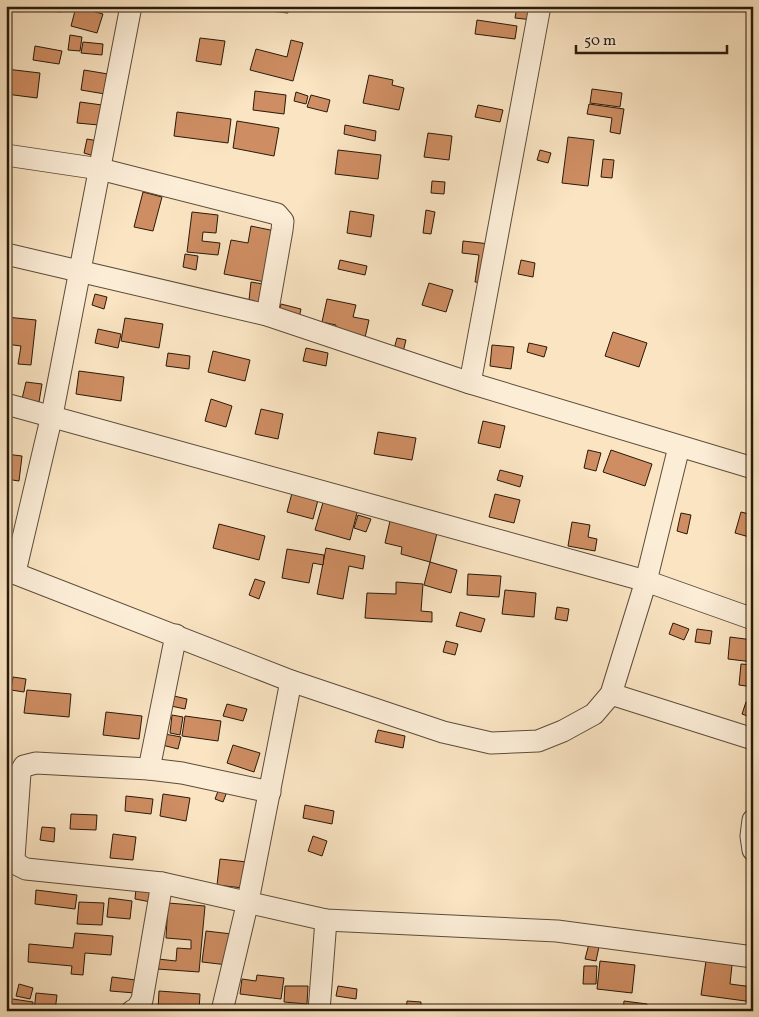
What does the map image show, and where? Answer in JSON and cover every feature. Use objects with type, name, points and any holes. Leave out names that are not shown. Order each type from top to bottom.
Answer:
[{"type":"street","points":[[131,6],[52,415],[11,571],[291,681],[443,732],[491,743],[538,741],[563,732],[594,714],[611,694],[646,581],[679,447]]},
{"type":"street","points":[[470,383],[540,6]]},
{"type":"street","points":[[6,154],[100,169],[278,214],[283,221],[267,315]]},
{"type":"street","points":[[6,254],[267,315],[470,383],[753,468]]},
{"type":"street","points":[[6,404],[52,415],[646,581],[753,619]]},
{"type":"street","points":[[149,769],[176,635]]},
{"type":"street","points":[[222,1011],[248,901],[291,681]]},
{"type":"street","points":[[611,694],[753,739]]},
{"type":"street","points":[[270,792],[182,773],[149,769],[36,762],[24,766],[20,773],[14,858],[18,865],[26,869],[162,883],[326,920],[557,931],[753,957]]},
{"type":"street","points":[[753,820],[751,836],[753,850]]},
{"type":"street","points":[[132,1011],[137,1008],[142,1000],[162,883]]},
{"type":"street","points":[[319,1011],[326,920]]},
{"type":"building","points":[[39,6],[61,6],[61,12],[38,9]]},
{"type":"building","points":[[251,6],[289,6],[288,13],[251,9]]},
{"type":"building","points":[[517,6],[534,6],[533,20],[515,18]]},
{"type":"building","points":[[76,7],[103,14],[97,33],[71,26]]},
{"type":"building","points":[[477,20],[517,26],[515,39],[475,34]]},
{"type":"building","points":[[70,35],[82,37],[80,51],[68,50]]},
{"type":"building","points":[[200,38],[225,41],[221,65],[196,61]]},
{"type":"building","points":[[291,40],[303,43],[293,81],[250,70],[256,49],[287,57]]},
{"type":"building","points":[[83,42],[103,44],[102,55],[81,53]]},
{"type":"building","points":[[35,46],[62,51],[59,64],[33,60]]},
{"type":"building","points":[[6,69],[40,73],[37,98],[6,94]]},
{"type":"building","points":[[84,70],[108,74],[105,94],[81,90]]},
{"type":"building","points":[[369,75],[393,80],[392,85],[404,88],[399,110],[363,103]]},
{"type":"building","points":[[592,89],[622,93],[620,107],[590,103]]},
{"type":"building","points":[[255,91],[286,95],[284,114],[253,110]]},
{"type":"building","points":[[296,92],[308,96],[306,104],[294,101]]},
{"type":"building","points":[[311,95],[330,100],[327,112],[307,107]]},
{"type":"building","points":[[80,102],[102,105],[99,125],[77,123]]},
{"type":"building","points":[[589,104],[624,109],[620,134],[610,132],[612,118],[587,114]]},
{"type":"building","points":[[478,105],[503,110],[500,122],[475,117]]},
{"type":"building","points":[[177,112],[231,119],[228,143],[174,136]]},
{"type":"building","points":[[237,121],[279,128],[274,156],[233,148]]},
{"type":"building","points":[[345,125],[376,131],[375,141],[344,134]]},
{"type":"building","points":[[428,133],[452,136],[449,160],[424,157]]},
{"type":"building","points":[[568,137],[594,140],[588,186],[562,183]]},
{"type":"building","points":[[87,139],[98,141],[94,156],[84,153]]},
{"type":"building","points":[[338,150],[381,155],[378,179],[335,174]]},
{"type":"building","points":[[540,150],[551,153],[548,163],[537,160]]},
{"type":"building","points":[[603,159],[614,160],[612,178],[601,177]]},
{"type":"building","points":[[432,181],[445,182],[444,194],[431,193]]},
{"type":"building","points":[[143,192],[162,197],[153,231],[134,227]]},
{"type":"building","points":[[426,210],[435,212],[431,234],[423,233]]},
{"type":"building","points":[[350,211],[374,215],[371,237],[347,233]]},
{"type":"building","points":[[192,212],[218,215],[216,233],[203,232],[202,241],[220,243],[218,255],[187,252]]},
{"type":"building","points":[[251,226],[275,231],[265,282],[224,274],[231,240],[248,243]]},
{"type":"building","points":[[463,241],[490,244],[485,283],[475,282],[479,255],[462,253]]},
{"type":"building","points":[[185,254],[198,256],[196,270],[183,267]]},
{"type":"building","points":[[340,260],[367,266],[365,275],[338,269]]},
{"type":"building","points":[[521,260],[535,263],[533,277],[518,274]]},
{"type":"building","points":[[251,282],[263,284],[260,310],[248,309]]},
{"type":"building","points":[[429,283],[453,290],[446,312],[422,305]]},
{"type":"building","points":[[95,294],[107,297],[104,309],[92,305]]},
{"type":"building","points":[[327,299],[356,305],[353,317],[369,320],[364,342],[333,335],[336,325],[322,322]]},
{"type":"building","points":[[281,304],[301,309],[298,322],[277,318]]},
{"type":"building","points":[[6,317],[36,320],[31,365],[18,364],[21,346],[6,344]]},
{"type":"building","points":[[125,318],[163,324],[159,348],[121,341]]},
{"type":"building","points":[[98,329],[121,334],[118,348],[95,343]]},
{"type":"building","points":[[613,332],[647,343],[639,367],[605,356]]},
{"type":"building","points":[[397,338],[406,340],[403,352],[394,349]]},
{"type":"building","points":[[529,343],[547,347],[544,357],[527,352]]},
{"type":"building","points":[[492,345],[514,347],[511,369],[490,366]]},
{"type":"building","points":[[306,348],[328,353],[326,366],[303,361]]},
{"type":"building","points":[[213,351],[250,360],[245,381],[208,372]]},
{"type":"building","points":[[168,353],[190,356],[189,369],[166,366]]},
{"type":"building","points":[[79,371],[124,377],[121,401],[76,394]]},
{"type":"building","points":[[26,382],[42,384],[39,402],[22,399]]},
{"type":"building","points":[[211,399],[232,406],[226,427],[205,421]]},
{"type":"building","points":[[261,409],[283,414],[278,439],[255,434]]},
{"type":"building","points":[[483,421],[505,426],[500,448],[478,443]]},
{"type":"building","points":[[378,432],[416,438],[412,460],[374,454]]},
{"type":"building","points":[[588,450],[601,453],[596,471],[584,468]]},
{"type":"building","points":[[611,450],[652,464],[645,486],[603,472]]},
{"type":"building","points":[[6,454],[22,456],[19,481],[6,479]]},
{"type":"building","points":[[500,470],[523,476],[520,487],[497,480]]},
{"type":"building","points":[[292,493],[318,500],[313,519],[287,512]]},
{"type":"building","points":[[495,494],[520,500],[514,523],[489,517]]},
{"type":"building","points":[[324,499],[358,509],[350,540],[315,530]]},
{"type":"building","points":[[741,512],[753,515],[753,538],[735,533]]},
{"type":"building","points":[[681,513],[691,515],[687,534],[677,531]]},
{"type":"building","points":[[358,515],[371,519],[366,532],[354,528]]},
{"type":"building","points":[[390,521],[437,533],[430,562],[401,554],[402,547],[385,543]]},
{"type":"building","points":[[572,522],[590,525],[588,537],[597,539],[595,551],[568,546]]},
{"type":"building","points":[[219,524],[265,536],[259,560],[213,548]]},
{"type":"building","points":[[326,548],[365,556],[363,569],[349,566],[343,599],[317,594]]},
{"type":"building","points":[[287,549],[324,555],[323,565],[313,563],[309,583],[282,578]]},
{"type":"building","points":[[430,562],[457,570],[451,593],[424,585]]},
{"type":"building","points":[[468,574],[501,576],[499,597],[467,595]]},
{"type":"building","points":[[255,579],[265,582],[259,599],[249,595]]},
{"type":"building","points":[[396,582],[423,584],[421,611],[432,612],[432,622],[365,618],[367,593],[396,594]]},
{"type":"building","points":[[505,590],[536,593],[534,617],[502,614]]},
{"type":"building","points":[[557,607],[569,609],[567,621],[555,619]]},
{"type":"building","points":[[460,612],[485,619],[481,632],[456,626]]},
{"type":"building","points":[[673,623],[689,629],[684,640],[669,634]]},
{"type":"building","points":[[697,629],[712,631],[710,644],[695,642]]},
{"type":"building","points":[[730,637],[753,640],[753,662],[728,659]]},
{"type":"building","points":[[446,641],[458,644],[455,655],[443,652]]},
{"type":"building","points":[[741,664],[753,665],[753,687],[739,685]]},
{"type":"building","points":[[13,677],[26,679],[24,692],[11,690]]},
{"type":"building","points":[[27,690],[71,694],[69,717],[24,713]]},
{"type":"building","points":[[174,696],[187,699],[185,709],[171,706]]},
{"type":"building","points":[[746,702],[753,705],[753,718],[742,714]]},
{"type":"building","points":[[227,704],[247,709],[243,721],[223,716]]},
{"type":"building","points":[[106,712],[142,716],[139,739],[103,735]]},
{"type":"building","points":[[172,715],[183,717],[180,735],[170,733]]},
{"type":"building","points":[[185,716],[221,721],[218,741],[182,736]]},
{"type":"building","points":[[378,730],[405,736],[403,748],[375,742]]},
{"type":"building","points":[[165,734],[181,737],[178,749],[162,745]]},
{"type":"building","points":[[233,745],[260,753],[254,772],[227,763]]},
{"type":"building","points":[[220,786],[228,789],[223,802],[215,799]]},
{"type":"building","points":[[163,794],[190,798],[186,821],[160,816]]},
{"type":"building","points":[[126,796],[153,799],[151,814],[125,811]]},
{"type":"building","points":[[305,805],[334,811],[332,824],[303,818]]},
{"type":"building","points":[[71,814],[97,815],[96,830],[70,829]]},
{"type":"building","points":[[42,827],[55,828],[54,842],[40,840]]},
{"type":"building","points":[[113,834],[136,837],[133,860],[110,858]]},
{"type":"building","points":[[313,836],[327,841],[322,856],[308,851]]},
{"type":"building","points":[[220,859],[247,862],[243,888],[217,885]]},
{"type":"building","points":[[136,888],[152,890],[151,902],[135,899]]},
{"type":"building","points":[[36,890],[77,895],[75,909],[35,904]]},
{"type":"building","points":[[109,898],[132,901],[130,919],[107,917]]},
{"type":"building","points":[[79,902],[104,903],[102,925],[77,924]]},
{"type":"building","points":[[168,903],[205,906],[199,972],[157,969],[158,959],[176,961],[177,948],[191,949],[191,940],[166,938]]},
{"type":"building","points":[[206,931],[232,934],[228,965],[202,962]]},
{"type":"building","points":[[75,933],[113,936],[111,955],[85,953],[83,975],[71,974],[72,966],[28,962],[29,944],[73,948]]},
{"type":"building","points":[[590,940],[600,942],[596,961],[585,959]]},
{"type":"building","points":[[600,961],[635,965],[632,993],[597,989]]},
{"type":"building","points":[[706,961],[732,965],[730,984],[753,987],[753,1002],[701,995]]},
{"type":"building","points":[[584,966],[597,966],[596,984],[583,984]]},
{"type":"building","points":[[257,975],[284,978],[281,999],[240,994],[242,979],[256,981]]},
{"type":"building","points":[[112,977],[136,980],[135,993],[110,991]]},
{"type":"building","points":[[19,984],[33,988],[30,999],[16,996]]},
{"type":"building","points":[[285,986],[308,986],[307,1004],[284,1002]]},
{"type":"building","points":[[338,986],[357,989],[356,999],[336,996]]},
{"type":"building","points":[[159,991],[200,994],[199,1011],[158,1010]]},
{"type":"building","points":[[36,993],[57,995],[55,1011],[34,1011]]},
{"type":"building","points":[[6,998],[33,1002],[32,1011],[6,1011]]},
{"type":"building","points":[[407,1001],[421,1002],[421,1011],[406,1011]]},
{"type":"building","points":[[624,1001],[647,1004],[646,1011],[623,1011]]}]
